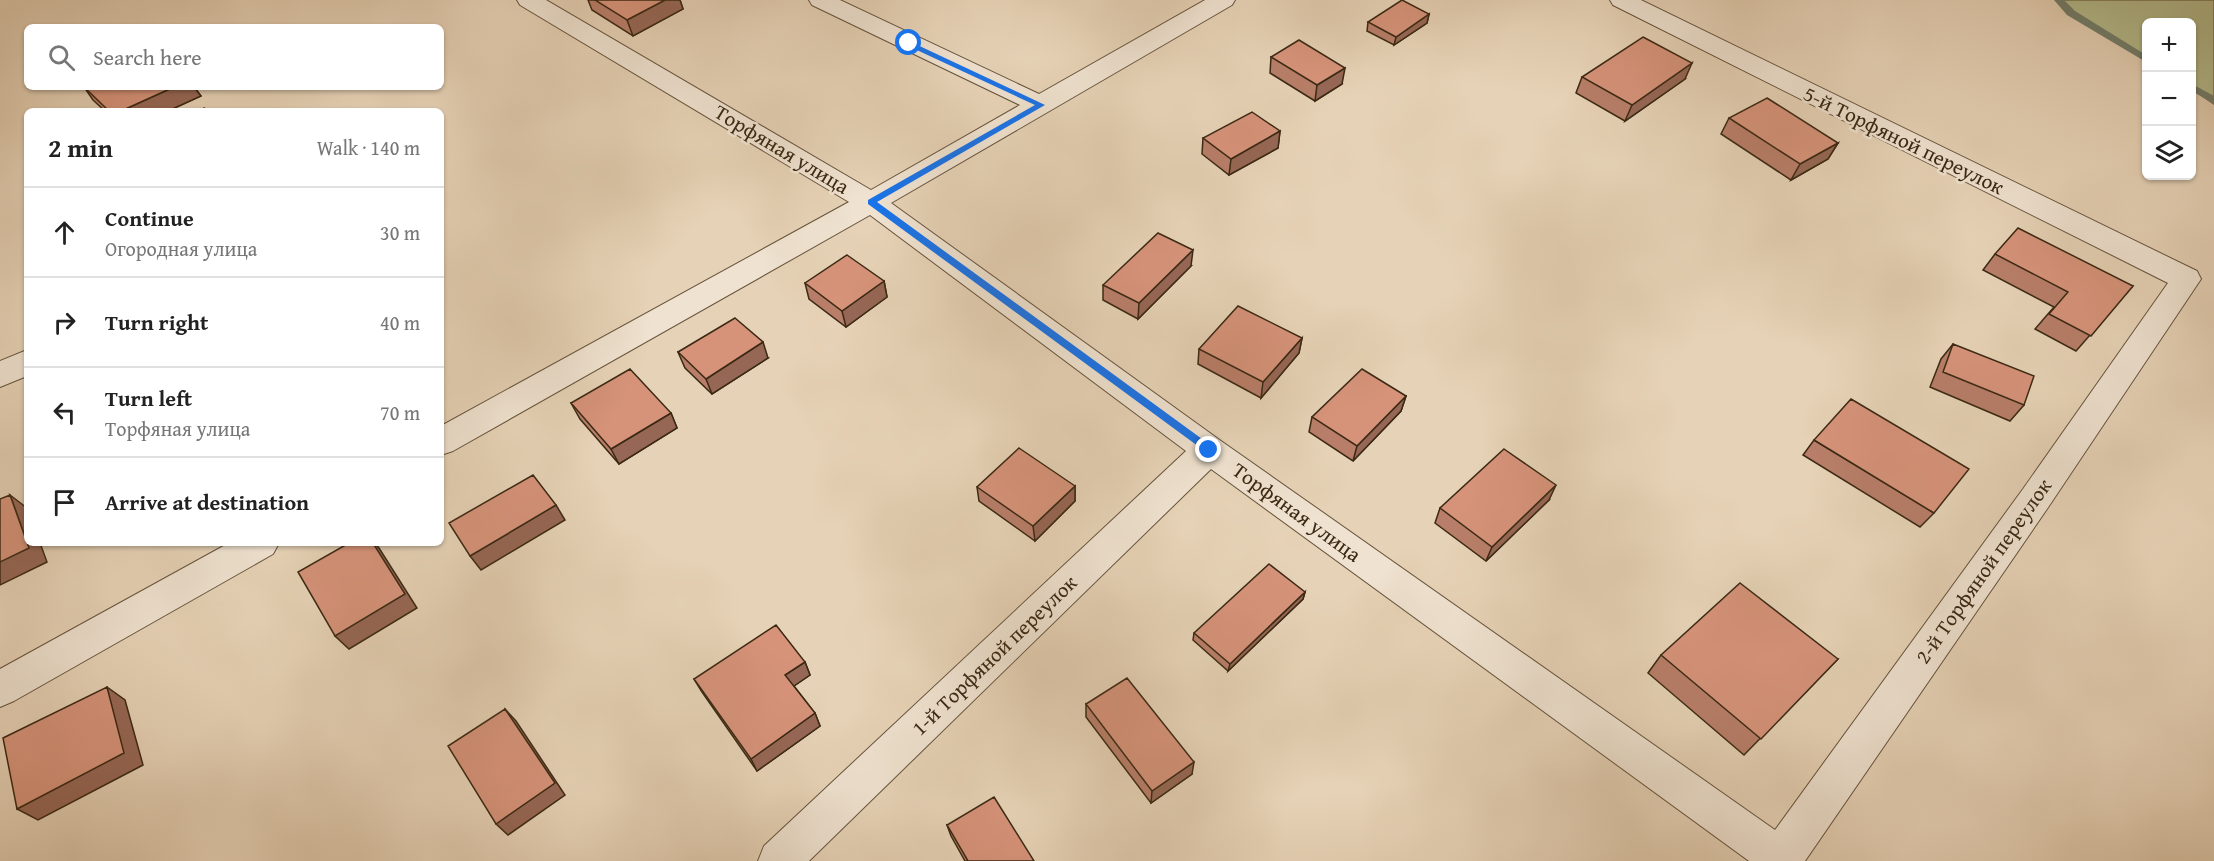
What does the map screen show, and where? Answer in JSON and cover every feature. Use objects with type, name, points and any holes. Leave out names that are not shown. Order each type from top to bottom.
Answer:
[{"type":"street","name":"Торфяная улица","points":[[530,0],[871,202],[1209,450],[1780,860]]},
{"type":"street","points":[[821,0],[1041,105]]},
{"type":"street","points":[[444,440],[871,202],[1224,0]]},
{"type":"street","name":"5-й Торфяной переулок","points":[[1622,0],[2186,279]]},
{"type":"street","name":"2-й Торфяной переулок","points":[[1780,860],[2035,499],[2186,279]]},
{"type":"street","points":[[0,375],[24,363]]},
{"type":"street","name":"1-й Торфяной переулок","points":[[779,861],[1209,450]]},
{"type":"street","points":[[0,689],[256,546]]},
{"type":"green space","points":[[2058,0],[2214,0],[2214,104],[2196,92],[2196,18],[2142,18],[2142,58],[2070,13]]},
{"type":"building","points":[[595,0],[665,0],[627,20]]},
{"type":"building","points":[[1402,0],[1429,14],[1396,37],[1368,22]]},
{"type":"building","points":[[1643,37],[1692,63],[1632,105],[1582,77]]},
{"type":"building","points":[[1299,40],[1345,68],[1317,85],[1271,57]]},
{"type":"building","points":[[87,90],[167,90],[128,108],[106,108]]},
{"type":"building","points":[[1767,98],[1838,143],[1800,164],[1729,118]]},
{"type":"building","points":[[1252,112],[1280,131],[1231,159],[1203,138]]},
{"type":"building","points":[[2018,228],[2133,286],[2091,336],[2049,314],[2068,292],[1995,254]]},
{"type":"building","points":[[1158,233],[1193,250],[1139,303],[1103,285]]},
{"type":"building","points":[[847,255],[884,281],[842,311],[805,283]]},
{"type":"building","points":[[1238,306],[1302,338],[1263,382],[1199,349]]},
{"type":"building","points":[[735,318],[763,342],[706,379],[678,352]]},
{"type":"building","points":[[1953,344],[2034,376],[2024,405],[1943,372]]},
{"type":"building","points":[[630,369],[671,413],[611,449],[571,403]]},
{"type":"building","points":[[1362,369],[1406,396],[1357,446],[1312,417]]},
{"type":"building","points":[[1851,399],[1969,469],[1934,513],[1814,440]]},
{"type":"building","points":[[1019,448],[1075,486],[1033,526],[977,487]]},
{"type":"building","points":[[1504,449],[1556,485],[1492,547],[1440,508]]},
{"type":"building","points":[[533,475],[556,505],[470,556],[449,523]]},
{"type":"building","points":[[10,495],[24,534],[24,546],[29,548],[0,562],[0,499]]},
{"type":"building","points":[[344,546],[375,546],[405,594],[335,636],[298,572]]},
{"type":"building","points":[[1269,564],[1305,592],[1230,664],[1194,633]]},
{"type":"building","points":[[1740,583],[1838,659],[1761,739],[1661,655]]},
{"type":"building","points":[[776,625],[805,662],[785,675],[815,713],[751,759],[694,679]]},
{"type":"building","points":[[1127,678],[1194,762],[1152,791],[1086,704]]},
{"type":"building","points":[[107,687],[124,753],[17,809],[3,738]]},
{"type":"building","points":[[505,709],[555,783],[496,824],[448,746]]},
{"type":"building","points":[[994,797],[1034,861],[968,861],[947,825]]},
{"type":"waterway","points":[[2059,0],[2071,13],[2142,57]]},
{"type":"waterway","points":[[2196,90],[2214,101]]},
{"type":"route","points":[[909,43],[1041,105],[871,202],[1209,450]]}]
